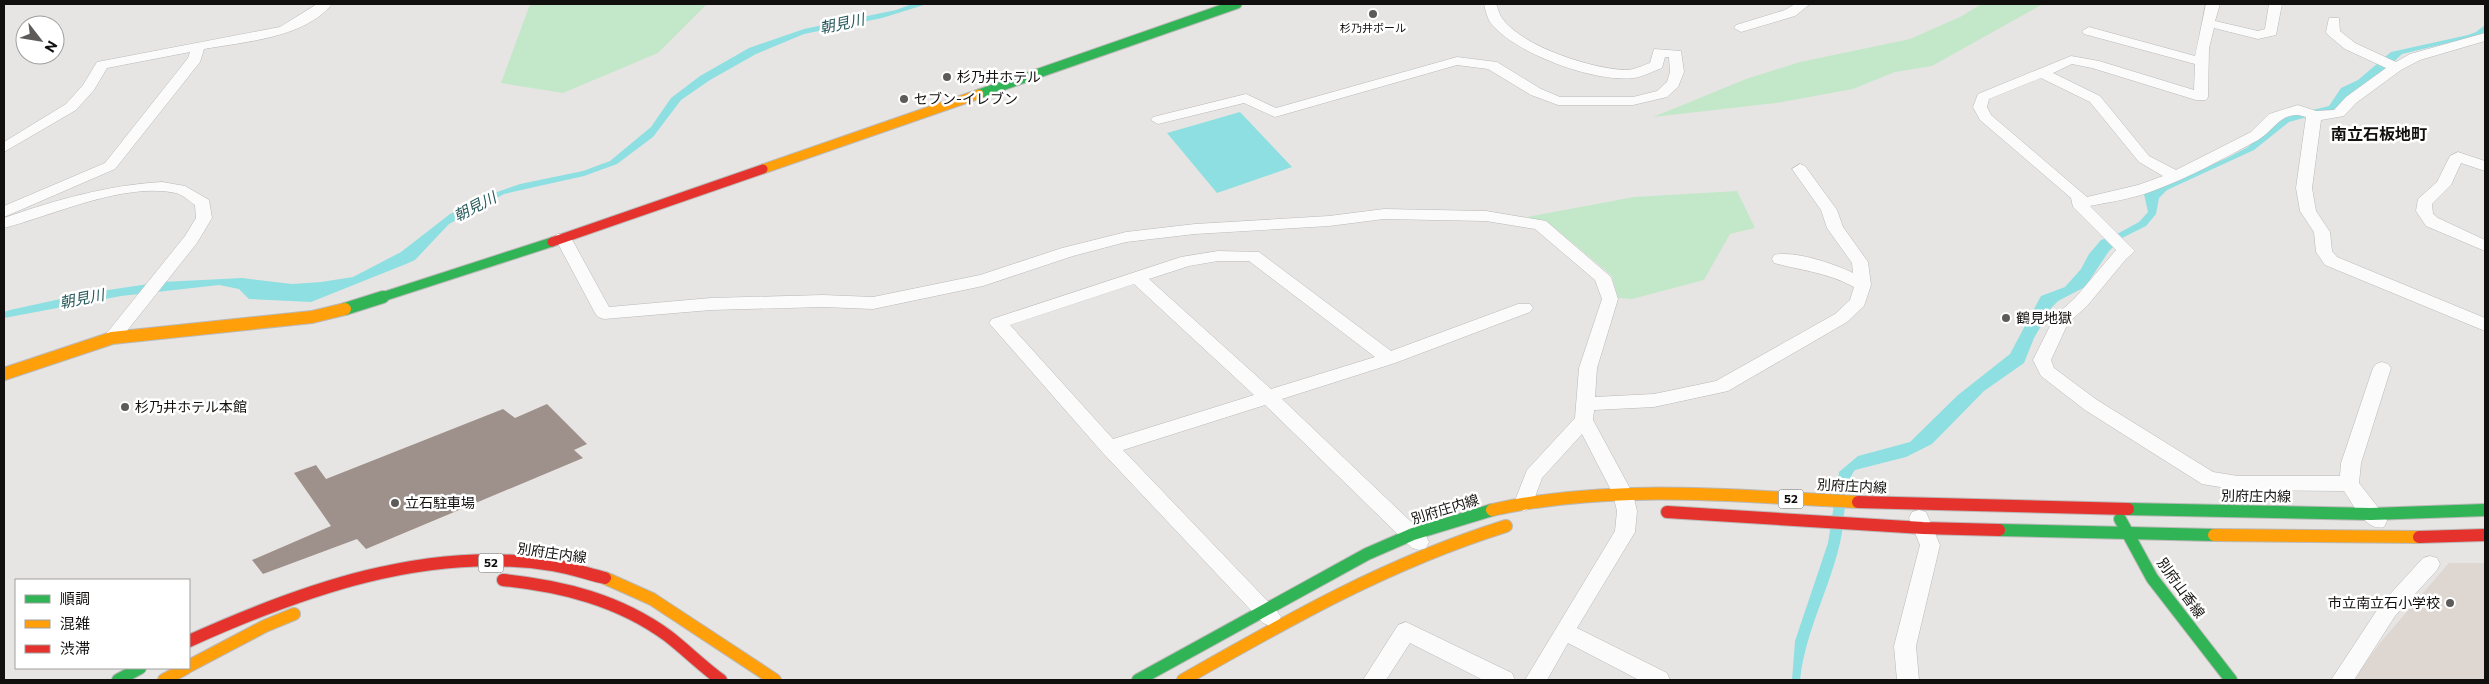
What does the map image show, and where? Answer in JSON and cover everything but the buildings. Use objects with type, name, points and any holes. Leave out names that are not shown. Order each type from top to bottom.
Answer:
[{"type":"main road","points":[[4,374],[115,334],[237,326],[328,314],[370,302],[563,238],[1237,4]]},
{"type":"main road","name":"別府庄内線","points":[[1138,680],[1265,612],[1367,554],[1413,534],[1464,517],[1524,503],[1626,507],[1678,494],[1912,504],[2372,514],[2485,510]]},
{"type":"main road","name":"別府山香線","points":[[2114,508],[2152,578],[2232,680]]},
{"type":"main road","name":"52","points":[[1656,512],[1923,528],[2128,534],[2389,538],[2485,535]]},
{"type":"main road","points":[[1183,680],[1381,570],[1426,550],[1475,534],[1518,523]]},
{"type":"main road","name":"別府庄内線","points":[[190,640],[245,613],[335,583],[400,569],[435,564],[518,562],[576,570],[632,587],[667,606],[754,670],[775,680]]},
{"type":"main road","name":"52","points":[[490,580],[525,581],[611,603],[650,623],[721,680]]},
{"type":"main road","points":[[190,665],[265,626],[302,611]]},
{"type":"main road","points":[[118,680],[138,669]]},
{"type":"main road","points":[[164,680],[183,669]]},
{"type":"street","points":[[4,148],[71,107],[89,87],[102,65],[198,46],[256,37],[284,30],[325,4]]},
{"type":"street","points":[[1158,120],[1246,98],[1275,113],[1457,62],[1492,65],[1536,92],[1558,101],[1633,101],[1662,94],[1673,84],[1677,72],[1676,54],[1659,52],[1657,65],[1632,74],[1604,72],[1574,65],[1521,42],[1496,20],[1490,4]]},
{"type":"street","points":[[1742,28],[1790,12],[1803,4]]},
{"type":"street","points":[[2213,4],[2202,48],[2201,96],[2094,64],[2070,60],[1983,97],[1980,107],[1985,117],[2079,197],[2079,204],[2109,236],[2127,250],[2082,302],[2061,320],[2042,360],[2047,372],[2091,405],[2209,479],[2238,483],[2349,484]]},
{"type":"street","points":[[2208,23],[2258,35],[2271,32],[2275,4]]},
{"type":"street","points":[[2334,21],[2333,32],[2350,46],[2396,67]]},
{"type":"street","points":[[2089,31],[2202,62]]},
{"type":"street","points":[[2079,204],[2143,189],[2175,176],[2256,135],[2274,118],[2298,109],[2314,115],[2326,116],[2339,113],[2351,100],[2396,67],[2415,56],[2485,37]]},
{"type":"street","points":[[4,212],[110,166],[195,59],[198,46]]},
{"type":"street","points":[[2041,72],[2095,99],[2144,159],[2175,176]]},
{"type":"street","points":[[2314,115],[2304,188],[2308,211],[2322,232],[2324,252],[2331,261],[2485,325]]},
{"type":"street","points":[[2485,166],[2458,157],[2452,162],[2452,172],[2446,181],[2424,202],[2424,210],[2425,216],[2432,222],[2485,246]]},
{"type":"street","points":[[1524,503],[1534,475],[1584,411],[1624,403],[1702,392],[1722,386],[1841,318],[1858,302],[1863,285],[1860,262],[1835,228],[1828,210],[1800,169]]},
{"type":"street","points":[[4,223],[34,212],[86,198],[142,189],[171,188],[188,192],[203,203],[204,218],[191,239],[115,334]]},
{"type":"street","points":[[563,238],[604,313],[711,304],[823,301],[873,303],[983,280],[1068,252],[1126,237],[1195,229],[1329,221],[1384,214],[1486,216],[1540,225],[1603,277],[1610,299],[1588,368],[1584,411],[1626,507],[1625,532],[1536,680]]},
{"type":"street","points":[[1279,627],[1109,447],[998,323],[1187,261],[1218,256],[1253,256],[1389,359]]},
{"type":"street","points":[[1780,259],[1805,262],[1838,271],[1863,285]]},
{"type":"street","points":[[1137,278],[1268,397],[1413,534],[1426,550]]},
{"type":"street","points":[[1109,447],[1389,359],[1524,308]]},
{"type":"street","points":[[2382,368],[2351,463],[2349,484],[2389,538]]},
{"type":"street","points":[[1908,680],[1905,646],[1930,545],[1912,504]]},
{"type":"street","points":[[2342,680],[2388,610],[2430,564]]},
{"type":"street","points":[[1374,680],[1406,631],[1504,680]]},
{"type":"street","points":[[1564,631],[1659,680]]},
{"type":"shaded area","name":"市立南立石小学校","points":[[2449,563],[2485,563],[2485,680],[2353,680],[2380,643]]},
{"type":"green space","points":[[530,4],[707,4],[658,53],[563,93],[501,83]]},
{"type":"green space","points":[[1981,4],[2043,4],[1932,66],[1895,72],[1853,89],[1776,103],[1653,117],[1746,79],[1800,62],[1910,39],[1962,16]]},
{"type":"green space","points":[[1737,191],[1755,228],[1730,234],[1704,280],[1632,299],[1618,298],[1612,276],[1551,225],[1527,217],[1634,197]]},
{"type":"water","name":"朝見川","points":[[912,4],[927,4],[882,18],[804,34],[756,54],[710,80],[681,100],[653,137],[617,164],[584,176],[504,194],[449,224],[415,260],[311,302],[249,299],[239,289],[219,285],[121,296],[4,318],[4,312],[10,310],[88,293],[162,282],[242,278],[292,284],[353,277],[401,252],[450,214],[483,197],[520,184],[583,171],[610,161],[651,127],[671,98],[700,76],[749,48],[804,29],[896,10]]},
{"type":"water","points":[[2485,25],[2485,34],[2402,54],[2383,72],[2351,93],[2336,109],[2289,122],[2254,150],[2167,190],[2159,198],[2156,214],[2146,226],[2122,238],[2109,251],[2085,287],[2058,301],[2052,307],[2034,338],[2024,363],[1984,391],[1932,444],[1906,457],[1855,470],[1847,490],[1838,551],[1808,642],[1800,680],[1792,680],[1795,641],[1828,543],[1839,472],[1858,456],[1910,442],[1958,395],[2010,354],[2041,296],[2065,287],[2081,269],[2089,254],[2101,240],[2139,222],[2148,212],[2144,194],[2248,147],[2268,128],[2288,116],[2329,106],[2341,88],[2358,80],[2391,52],[2468,35]]},
{"type":"water","points":[[1240,112],[1292,167],[1217,193],[1167,133]]},
{"type":"traffic: fast","points":[[979,94],[1237,4]]},
{"type":"traffic: fast","points":[[345,309],[552,242]]},
{"type":"traffic: fast","points":[[2128,509],[2371,514],[2485,510]]},
{"type":"traffic: fast","points":[[1138,680],[1367,554],[1413,534],[1492,510]]},
{"type":"traffic: fast","points":[[2120,519],[2152,578],[2231,680]]},
{"type":"traffic: fast","points":[[1999,530],[2214,535]]},
{"type":"traffic: fast","points":[[118,680],[138,669]]},
{"type":"traffic: slow","points":[[763,169],[979,94]]},
{"type":"traffic: slow","points":[[4,374],[112,338],[312,317],[345,309]]},
{"type":"traffic: slow","points":[[1492,510],[1542,501],[1625,495],[1712,495],[1858,502]]},
{"type":"traffic: slow","points":[[1183,680],[1301,613],[1379,574],[1462,540],[1506,526]]},
{"type":"traffic: slow","points":[[2214,535],[2419,537]]},
{"type":"traffic: slow","points":[[605,578],[652,599],[775,680]]},
{"type":"traffic: slow","points":[[190,665],[265,626],[294,614]]},
{"type":"traffic: slow","points":[[164,680],[184,669]]},
{"type":"traffic: jam","points":[[552,242],[763,169]]},
{"type":"traffic: jam","points":[[1858,502],[2128,509]]},
{"type":"traffic: jam","points":[[1667,512],[1923,528],[1999,530]]},
{"type":"traffic: jam","points":[[2419,537],[2485,535]]},
{"type":"traffic: jam","points":[[190,641],[287,600],[339,583],[392,570],[447,563],[501,561],[554,565],[605,578]]},
{"type":"traffic: jam","points":[[503,580],[568,590],[590,596],[630,613],[650,623],[668,636],[721,680]]},
{"type":"place","name":"杉乃井ボール","points":[[1373,14]]},
{"type":"place","name":"杉乃井ホテル","points":[[947,77]]},
{"type":"place","name":"セブン-イレブン","points":[[904,99]]},
{"type":"place","name":"鶴見地獄","points":[[2006,318]]},
{"type":"place","name":"杉乃井ホテル本館","points":[[125,407]]},
{"type":"place","name":"立石駐車場","points":[[395,503]]},
{"type":"place","name":"市立南立石小学校","points":[[2450,603]]},
{"type":"district","name":"南立石板地町","points":[[2379,134]]}]
